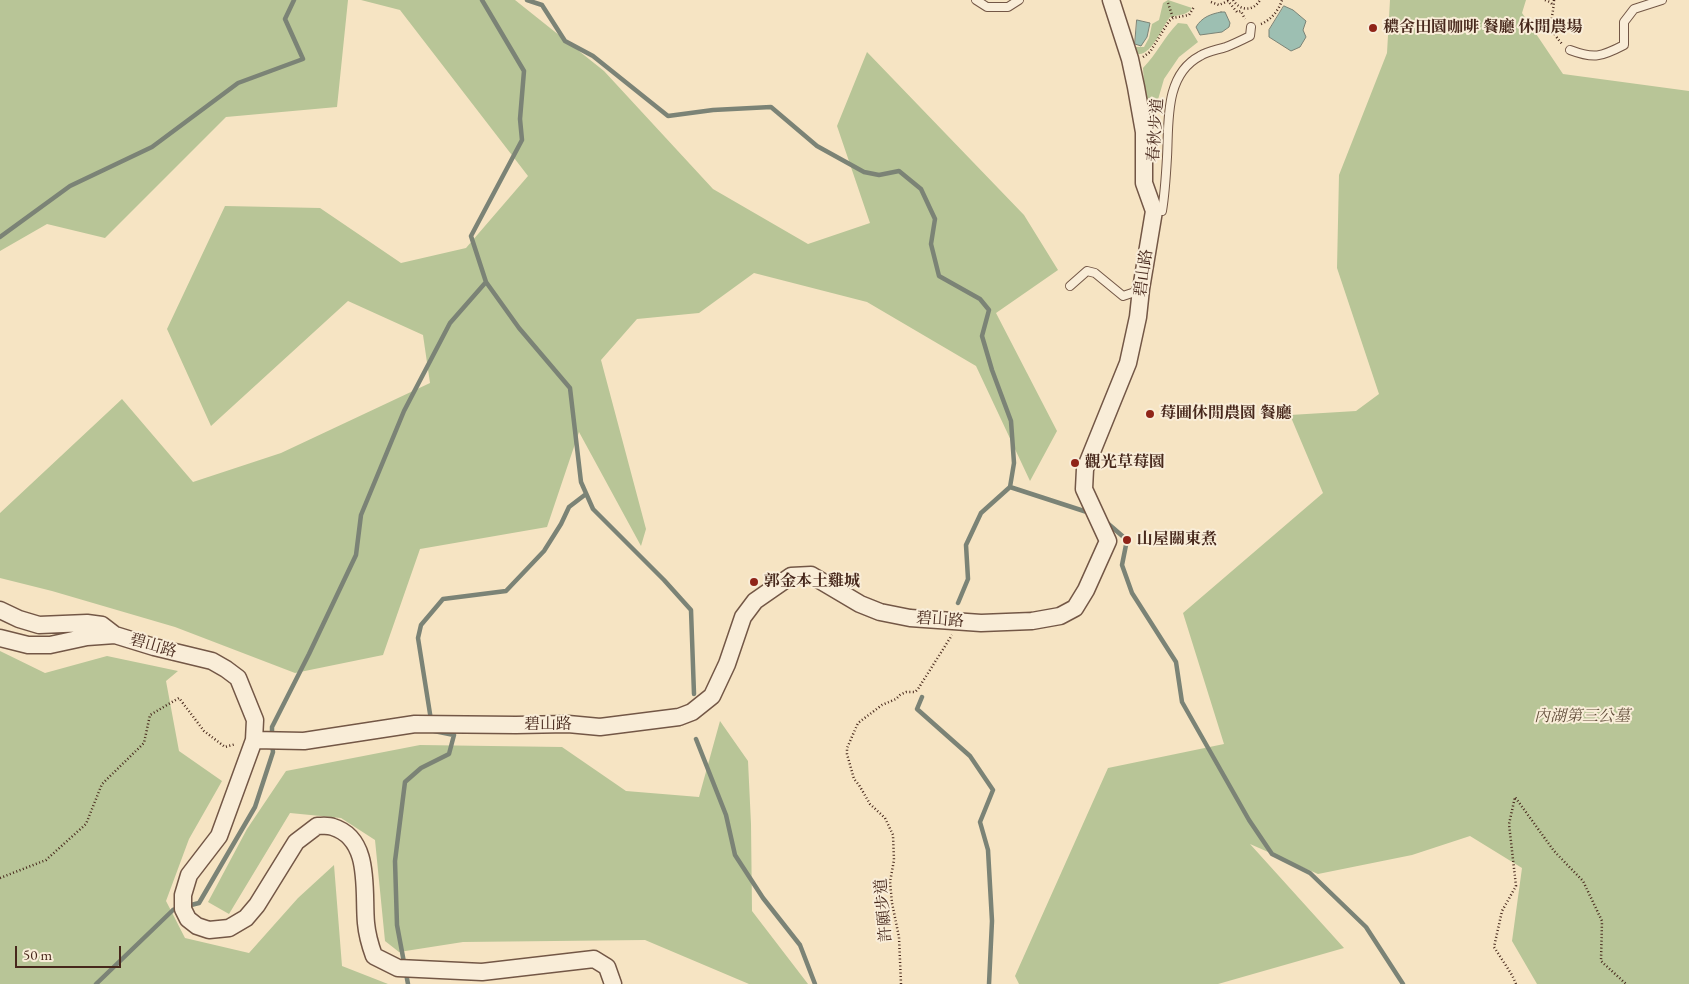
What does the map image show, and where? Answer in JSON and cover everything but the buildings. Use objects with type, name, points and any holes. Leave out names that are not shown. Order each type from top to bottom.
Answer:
[{"type":"street","name":"碧山路","points":[[254,740],[304,742],[415,724],[516,726],[568,724],[600,727],[679,717],[692,712],[712,696],[728,664],[743,617],[755,601],[792,576],[811,575],[860,604],[880,612],[910,618],[981,623],[1032,621],[1060,616],[1075,608],[1086,590],[1108,541],[1084,489],[1085,469],[1128,364],[1138,317],[1154,211],[1144,183],[1144,132],[1130,59],[1111,0]]},
{"type":"street","points":[[0,610],[39,625],[87,623],[102,625],[115,635]]},
{"type":"street","name":"碧山路","points":[[0,638],[28,645],[50,645],[87,637],[115,635],[212,661],[226,668],[238,678],[255,720],[254,740],[219,836],[189,875],[183,895],[183,909],[188,919],[197,926],[209,930],[230,928],[246,918],[258,905],[296,842],[318,826],[333,827],[350,837],[360,853],[364,872],[365,922],[374,956],[398,968],[482,972],[594,959],[607,967],[613,984]]},
{"type":"lane","points":[[976,0],[987,6],[1008,7],[1019,0]]},
{"type":"lane","points":[[1570,50],[1588,57],[1607,54],[1624,45],[1624,22],[1634,9],[1662,0]]},
{"type":"lane","name":"春秋步道","points":[[1154,211],[1162,211],[1166,189],[1169,109],[1173,91],[1180,75],[1191,62],[1201,55],[1250,36],[1250,26]]},
{"type":"lane","points":[[1070,286],[1087,271],[1095,273],[1123,296],[1141,290]]},
{"type":"path","points":[[1211,2],[1219,5],[1228,0],[1237,12],[1240,11],[1250,26],[1267,21],[1277,11],[1282,0]]},
{"type":"path","points":[[1234,0],[1236,5],[1247,9],[1254,8],[1260,0]]},
{"type":"path","points":[[1545,0],[1554,6]]},
{"type":"path","points":[[1554,0],[1551,26],[1558,40],[1570,50]]},
{"type":"path","points":[[1168,3],[1172,18]]},
{"type":"path","points":[[1130,59],[1144,57],[1150,52],[1169,21],[1172,18],[1189,15],[1194,7]]},
{"type":"path","name":"許願步道","points":[[901,984],[899,937],[890,882],[894,860],[893,835],[885,818],[870,804],[854,779],[848,760],[847,748],[858,723],[882,705],[896,699],[900,695],[906,692],[916,692],[959,622]]},
{"type":"path","points":[[0,878],[46,860],[86,824],[102,784],[144,743],[150,715],[179,698],[204,731],[225,747],[254,740]]},
{"type":"path","points":[[1516,984],[1494,947],[1502,911],[1516,886],[1509,824],[1515,797],[1554,851],[1584,881],[1602,921],[1601,961],[1626,984]]},
{"type":"green space","points":[[0,0],[348,0],[337,107],[226,117],[105,238],[47,224],[0,251]]},
{"type":"green space","points":[[361,0],[515,0],[604,71],[713,189],[808,244],[870,223],[837,126],[867,52],[1024,215],[1058,270],[996,313],[1057,431],[1030,481],[976,366],[867,302],[754,273],[699,313],[637,319],[601,360],[646,529],[641,546],[579,432],[547,527],[420,549],[383,655],[295,673],[175,627],[52,591],[0,578],[0,513],[122,399],[193,482],[281,453],[430,383],[423,335],[348,301],[211,426],[167,329],[225,206],[320,208],[401,263],[466,248],[528,176],[400,10]]},
{"type":"green space","points":[[1168,0],[1192,8],[1185,13],[1170,17],[1151,47],[1146,52],[1135,53],[1136,47],[1144,47],[1149,38],[1152,24],[1159,20],[1163,3]]},
{"type":"green space","name":"內湖第三公墓","points":[[1390,0],[1526,0],[1522,13],[1563,74],[1689,91],[1689,984],[1537,984],[1512,941],[1522,868],[1470,836],[1412,855],[1318,874],[1250,844],[1344,948],[1218,984],[1019,984],[1015,976],[1108,768],[1224,744],[1183,613],[1323,493],[1290,415],[1356,411],[1379,394],[1337,268],[1339,175],[1387,53]]},
{"type":"green space","points":[[1178,23],[1187,24],[1198,42],[1179,57],[1164,79],[1157,103],[1145,101],[1143,68]]},
{"type":"green space","points":[[0,651],[45,673],[107,656],[178,671],[166,681],[179,751],[222,781],[189,839],[166,901],[185,938],[249,953],[298,898],[334,865],[342,966],[388,984],[0,984]]},
{"type":"green space","points":[[720,721],[748,761],[752,911],[808,984],[749,984],[645,940],[463,942],[399,952],[385,941],[375,840],[341,818],[290,813],[229,914],[208,902],[247,829],[286,771],[420,745],[562,747],[626,791],[699,797]]},
{"type":"shaded area","points":[[1284,6],[1293,10],[1306,21],[1303,30],[1306,37],[1300,47],[1291,51],[1269,37],[1269,30]]},
{"type":"shaded area","points":[[1225,12],[1230,23],[1229,27],[1222,32],[1200,35],[1196,27],[1198,24],[1207,16]]},
{"type":"shaded area","points":[[1137,20],[1150,23],[1147,37],[1141,46],[1135,44]]},
{"type":"waterway","points":[[0,237],[70,186],[152,147],[238,83],[303,59],[285,19],[294,0]]},
{"type":"waterway","points":[[482,0],[524,71],[520,119],[522,140],[471,236],[486,282],[519,328],[570,388],[581,482],[593,509],[664,580],[691,610],[694,694]]},
{"type":"waterway","points":[[527,0],[542,5],[565,41],[593,56],[668,116],[713,110],[771,107],[817,146],[864,172],[879,175],[899,171],[921,189],[935,219],[931,244],[939,276],[980,299],[989,310],[982,336],[992,370],[1011,421],[1014,463],[1010,487],[981,513],[966,545],[968,579],[958,603]]},
{"type":"waterway","points":[[272,736],[272,727],[356,555],[361,515],[404,411],[450,323],[486,282]]},
{"type":"waterway","points":[[1010,487],[1090,513]]},
{"type":"waterway","points":[[431,720],[418,638],[421,625],[443,599],[506,591],[544,551],[569,507],[586,494]]},
{"type":"waterway","points":[[1105,521],[1127,540],[1122,565],[1132,593],[1176,662],[1182,702],[1249,820],[1272,854],[1310,873],[1366,927],[1403,984]]},
{"type":"waterway","points":[[922,697],[917,709],[970,756],[993,790],[980,822],[988,850],[992,921],[989,984]]},
{"type":"waterway","points":[[408,984],[397,925],[395,861],[405,782],[421,768],[449,754],[454,735],[434,731]]},
{"type":"waterway","points":[[696,739],[726,815],[735,855],[763,898],[800,945],[815,984]]},
{"type":"waterway","points":[[187,906],[199,903],[255,807],[273,752],[272,744]]},
{"type":"waterway","points":[[96,984],[173,910],[179,908]]},
{"type":"place","name":"穠舍田園咖啡 餐廳 休閒農場","points":[[1373,28]]},
{"type":"place","name":"莓圃休閒農園 餐廳","points":[[1150,414]]},
{"type":"place","name":"觀光草莓園","points":[[1075,463]]},
{"type":"place","name":"山屋關東煮","points":[[1127,540]]},
{"type":"place","name":"郭金本土雞城","points":[[754,582]]}]
